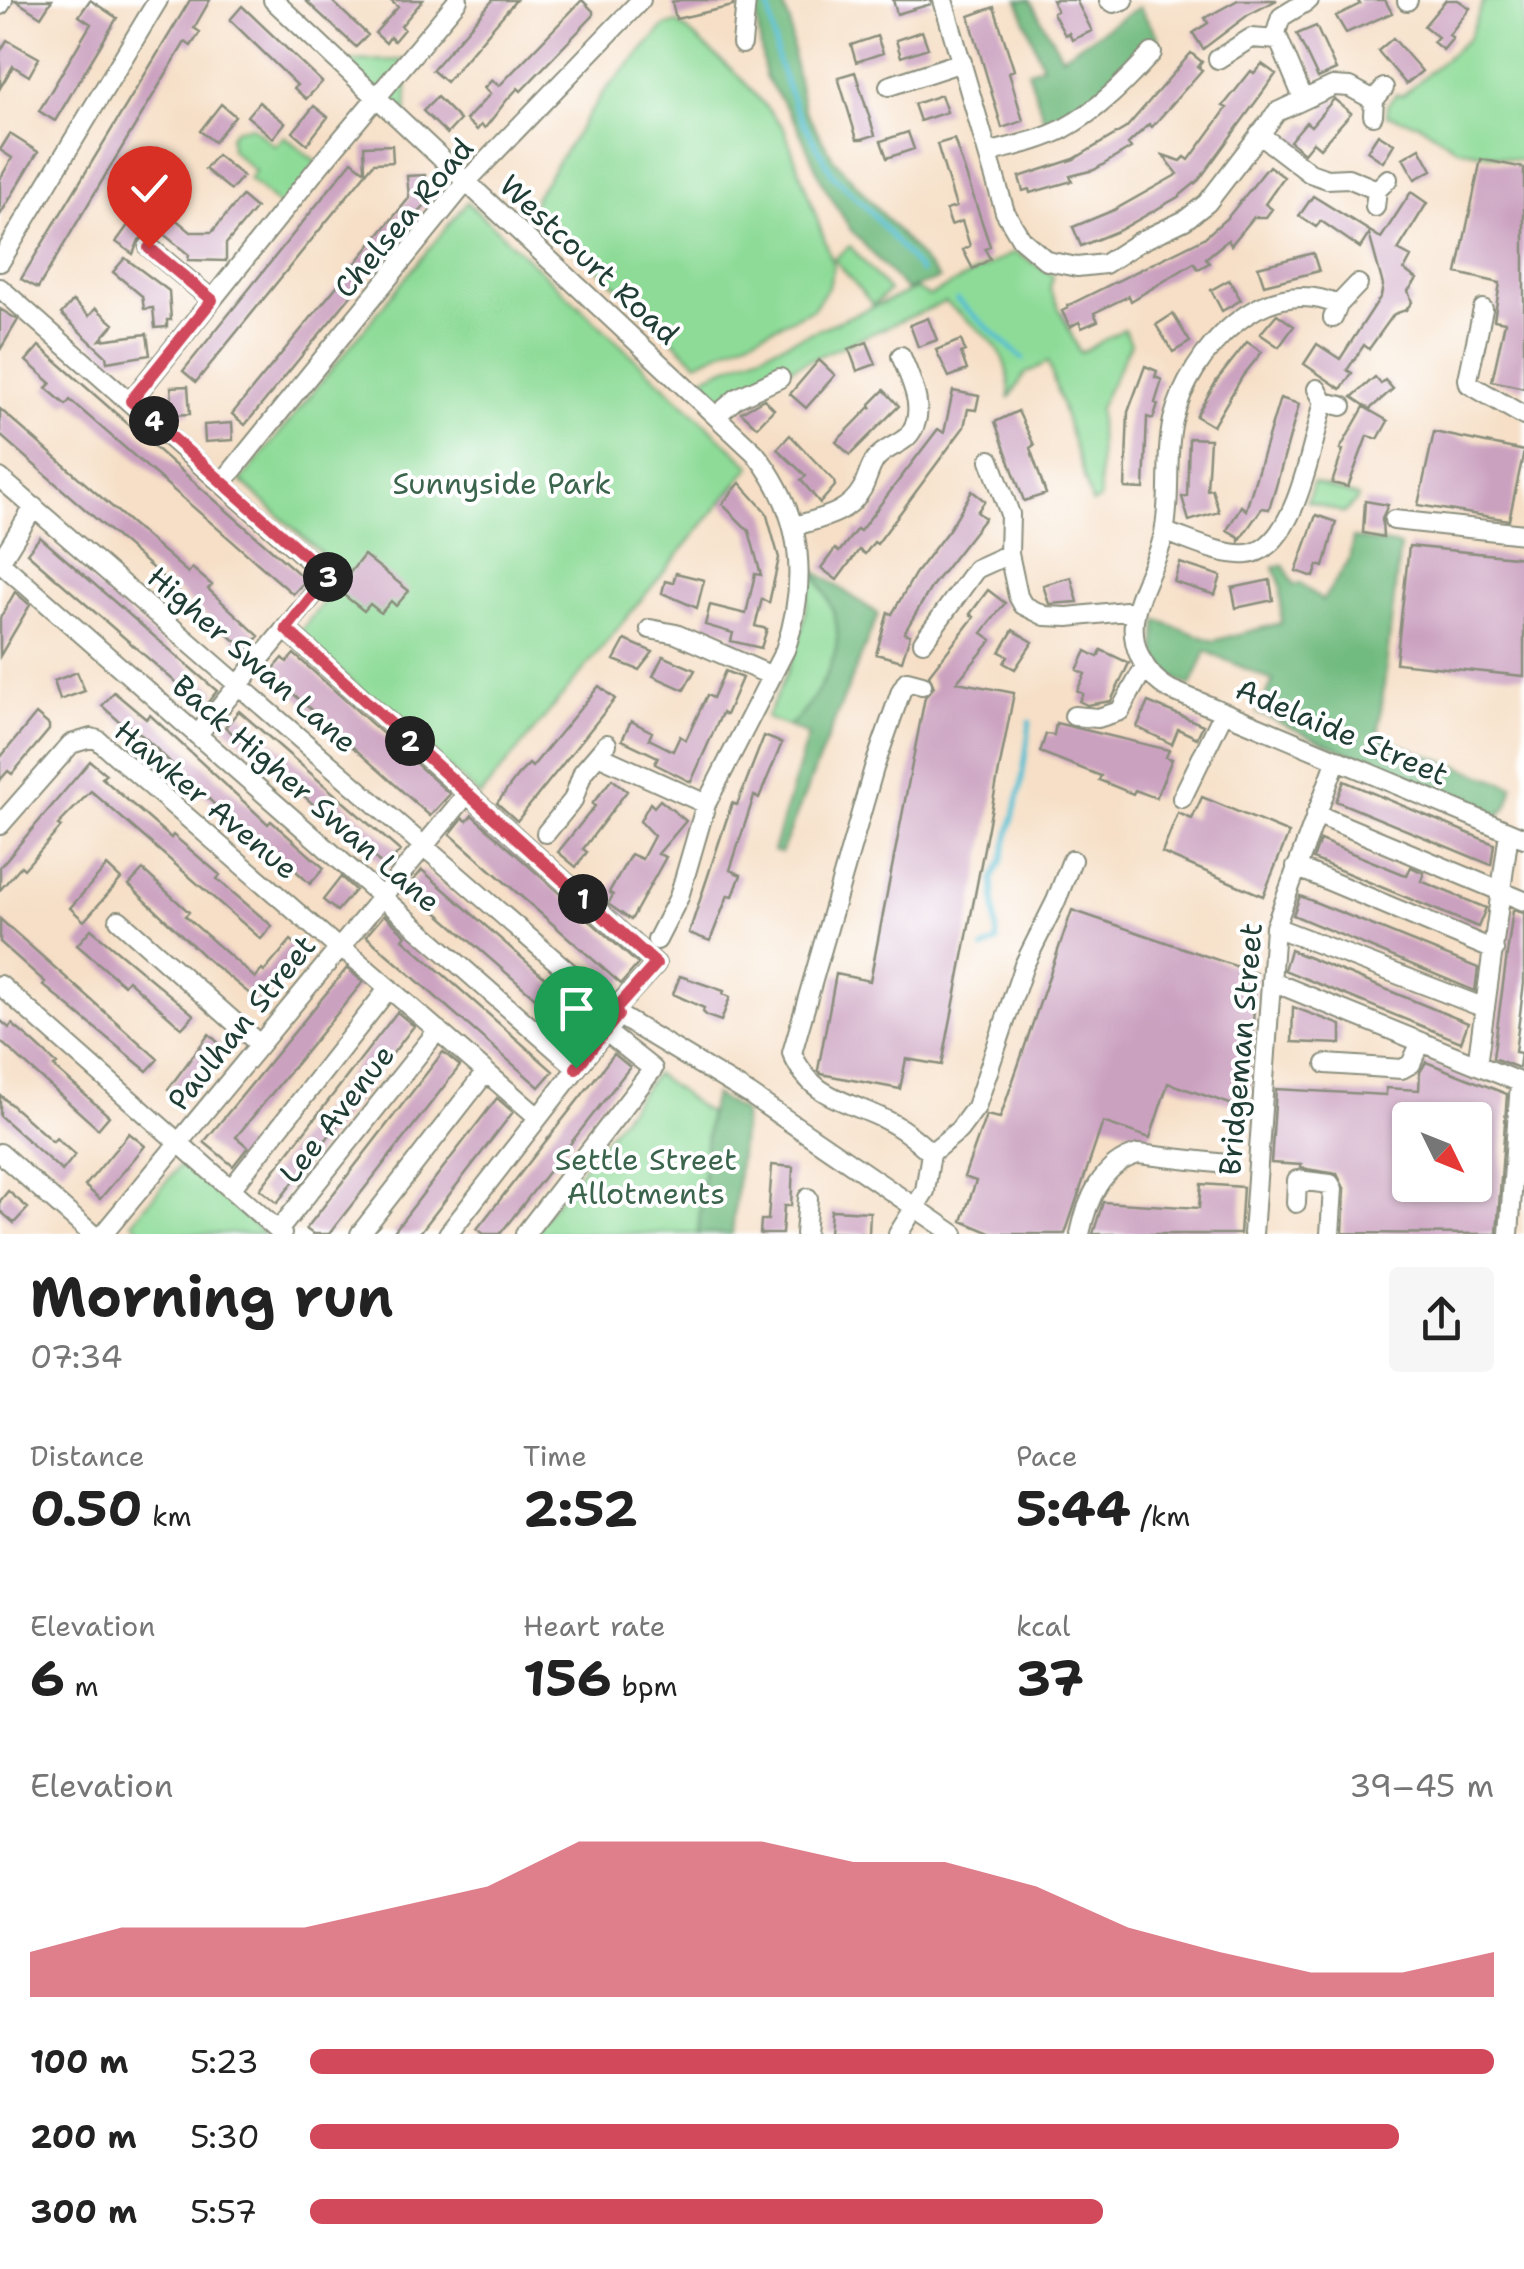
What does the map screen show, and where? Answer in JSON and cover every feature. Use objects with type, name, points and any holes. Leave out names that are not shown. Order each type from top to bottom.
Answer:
[{"type":"street","points":[[0,262],[158,0]]},
{"type":"street","name":"Westcourt Road","points":[[273,0],[716,416],[765,466],[784,497],[795,526],[800,562],[790,637],[706,804],[658,940]]},
{"type":"street","points":[[131,401],[458,0]]},
{"type":"street","name":"Chelsea Road","points":[[222,482],[466,182],[641,0]]},
{"type":"street","points":[[742,44],[746,0]]},
{"type":"street","points":[[944,0],[1005,212],[1021,239],[1047,261],[1062,267],[1094,266],[1196,212],[1219,190],[1277,112],[1303,98],[1342,85],[1377,102]]},
{"type":"street","points":[[1303,98],[1278,40],[1277,24],[1281,17],[1308,0]]},
{"type":"street","points":[[1218,59],[1250,38],[1278,40]]},
{"type":"street","points":[[988,153],[1060,130],[1086,116],[1114,94],[1152,53]]},
{"type":"street","points":[[889,86],[962,62]]},
{"type":"street","points":[[1260,134],[1310,173],[1321,178],[1348,178],[1380,192]]},
{"type":"street","points":[[149,248],[212,300]]},
{"type":"street","points":[[1074,716],[1098,718],[1120,712],[1145,666],[1134,636],[1134,610],[1165,532],[1167,461],[1173,422],[1185,387],[1208,351],[1239,321],[1274,300],[1309,294],[1336,311],[1358,284]]},
{"type":"street","points":[[0,288],[328,576],[197,735]]},
{"type":"street","points":[[1483,308],[1468,379],[1524,416]]},
{"type":"street","points":[[795,526],[852,504],[873,463],[908,435],[916,417],[918,379],[900,356]]},
{"type":"street","points":[[716,416],[737,398],[780,378]]},
{"type":"street","points":[[1165,532],[1232,553],[1259,552],[1271,544],[1289,520],[1328,399]]},
{"type":"street","points":[[987,469],[1010,514],[1009,554],[1018,596],[1032,612],[1068,618],[1134,610]]},
{"type":"street","name":"Higher Swan Lane","points":[[0,478],[616,1013],[749,1094],[954,1234]]},
{"type":"street","points":[[0,562],[34,507]]},
{"type":"street","points":[[1394,520],[1524,534]]},
{"type":"street","points":[[923,642],[945,623],[976,569],[1009,554]]},
{"type":"street","name":"Back Higher Swan Lane","points":[[0,562],[576,1068]]},
{"type":"street","points":[[650,629],[674,627],[772,676]]},
{"type":"street","points":[[286,629],[656,964],[452,1233]]},
{"type":"street","name":"Adelaide Street","points":[[1145,666],[1162,686],[1520,836]]},
{"type":"street","points":[[922,685],[907,681],[900,691],[792,1054],[810,1084],[891,1122],[931,1153]]},
{"type":"street","points":[[1182,798],[1224,712]]},
{"type":"street","name":"Hawker Avenue","points":[[0,825],[71,744],[91,738],[98,740],[538,1117]]},
{"type":"street","points":[[546,833],[556,810],[573,800],[583,772],[603,750],[706,804]]},
{"type":"street","name":"Bridgeman Street","points":[[1258,1234],[1275,926],[1337,759]]},
{"type":"street","name":"Paulhan Street","points":[[103,1234],[467,794]]},
{"type":"street","points":[[1316,814],[1524,900]]},
{"type":"street","points":[[1477,1065],[1502,892],[1520,836]]},
{"type":"street","points":[[898,1234],[926,1190],[931,1153],[959,1130],[976,1107],[1024,965],[1072,860]]},
{"type":"street","points":[[1296,867],[1494,950]]},
{"type":"street","points":[[119,920],[260,1044]]},
{"type":"street","points":[[1275,926],[1486,1008]]},
{"type":"street","points":[[1272,980],[1522,1084],[1508,1234]]},
{"type":"street","points":[[0,986],[280,1233]]},
{"type":"street","points":[[231,1190],[389,988]]},
{"type":"street","name":"Lee Avenue","points":[[280,1233],[438,1030]]},
{"type":"street","points":[[525,1234],[653,1069],[605,1031]]},
{"type":"street","points":[[1326,1064],[1402,1068],[1411,1064],[1420,1042]]},
{"type":"street","points":[[360,1234],[486,1072]]},
{"type":"street","points":[[0,1153],[92,1234]]},
{"type":"street","points":[[1080,1234],[1092,1192],[1128,1156],[1226,1164]]},
{"type":"street","points":[[1296,1203],[1297,1180],[1330,1184],[1330,1234]]},
{"type":"street","points":[[806,1232],[808,1198]]},
{"type":"green space","points":[[754,0],[780,0],[790,22],[804,109],[833,158],[939,279],[906,290],[851,230],[824,186],[796,123],[765,76]]},
{"type":"green space","points":[[1018,0],[1030,0],[1062,56],[1139,7],[1158,37],[1099,101],[1047,128],[1028,71],[1042,65]]},
{"type":"green space","points":[[1484,0],[1524,0],[1524,161],[1458,149],[1419,124],[1386,115],[1387,105],[1396,94],[1403,95],[1469,38]]},
{"type":"green space","points":[[678,23],[739,76],[784,128],[834,266],[829,286],[813,309],[697,363],[533,206],[535,197],[602,94],[665,26]]},
{"type":"green space","points":[[408,60],[406,127],[341,61]]},
{"type":"green space","points":[[251,126],[275,146],[284,136],[320,165],[284,211],[249,179],[255,171],[231,150],[230,136],[236,129]]},
{"type":"green space","name":"Sunnyside Park","points":[[467,202],[751,466],[480,796],[298,634],[345,575],[241,481]]},
{"type":"green space","points":[[850,246],[889,291],[873,305],[834,259]]},
{"type":"green space","points":[[1015,252],[1053,275],[1050,289],[1080,353],[1124,329],[1131,343],[1099,408],[1100,500],[1092,503],[1048,362],[1025,374],[1009,399],[1009,381],[1000,353],[982,332],[945,302],[721,398],[701,378],[916,289],[929,296]]},
{"type":"green space","points":[[1313,483],[1358,497],[1357,500],[1344,513],[1307,501]]},
{"type":"green space","points":[[1353,538],[1400,546],[1378,737],[1513,786],[1502,812],[1493,816],[1257,713],[1273,681],[1206,651],[1191,686],[1170,675],[1159,661],[1158,620],[1213,641],[1281,623],[1281,586],[1274,567],[1284,565],[1294,585],[1300,583],[1322,601],[1349,561]]},
{"type":"green space","points":[[812,569],[834,616],[837,644],[817,692],[801,715],[787,726],[766,718],[797,646]]},
{"type":"green space","points":[[812,569],[878,614],[781,853],[773,851],[808,735],[787,726],[801,715],[817,692],[837,644],[834,616]]},
{"type":"green space","name":"Settle Street Allotments","points":[[655,1074],[709,1114],[698,1234],[531,1234]]},
{"type":"green space","points":[[714,1095],[744,1112],[732,1234],[698,1234]]},
{"type":"green space","points":[[182,1163],[265,1234],[145,1234],[132,1222]]},
{"type":"building","points":[[15,0],[52,0],[41,17]]},
{"type":"building","points":[[90,0],[117,18],[55,121],[39,111],[91,24],[79,16]]},
{"type":"building","points":[[190,0],[210,0],[194,28],[200,32],[191,46],[185,42],[38,288],[21,279]]},
{"type":"building","points":[[305,0],[331,0],[368,35],[356,47]]},
{"type":"building","points":[[390,0],[423,0],[394,41],[390,37],[386,43],[375,33],[398,7]]},
{"type":"building","points":[[493,0],[516,0],[446,82],[432,70]]},
{"type":"building","points":[[582,0],[593,16],[521,91],[518,88],[485,128],[481,125],[477,130],[466,120],[490,94],[484,88],[492,80],[499,86]]},
{"type":"building","points":[[733,0],[733,6],[676,19],[672,2]]},
{"type":"building","points":[[893,0],[931,0],[931,4],[897,14]]},
{"type":"building","points":[[1052,0],[1076,0],[1092,31],[1072,40],[1069,33],[1065,35],[1053,13],[1057,11]]},
{"type":"building","points":[[1238,0],[1277,0],[1248,15],[1203,49],[1193,33],[1208,23],[1205,18]]},
{"type":"building","points":[[1357,0],[1385,0],[1392,13],[1346,33],[1336,16],[1360,4]]},
{"type":"building","points":[[1446,0],[1458,0],[1470,8],[1449,35],[1453,38],[1443,50],[1433,42],[1438,37],[1424,26]]},
{"type":"building","points":[[242,6],[322,82],[306,99],[294,88],[297,85],[230,20]]},
{"type":"building","points":[[994,7],[1014,70],[1009,72],[1023,121],[1002,128],[969,16]]},
{"type":"building","points":[[1316,26],[1336,70],[1318,78],[1297,34]]},
{"type":"building","points":[[922,31],[928,48],[901,57],[896,40]]},
{"type":"building","points":[[877,36],[883,53],[856,62],[851,45]]},
{"type":"building","points":[[1393,38],[1422,71],[1406,84],[1378,51]]},
{"type":"building","points":[[7,40],[39,58],[29,76],[13,66],[0,88],[0,52]]},
{"type":"building","points":[[1191,53],[1202,62],[1198,67],[1202,70],[1152,127],[1149,124],[1128,144],[1131,148],[1094,170],[1070,176],[1072,181],[1030,193],[1029,189],[1023,191],[1019,177],[1074,159],[1126,128]]},
{"type":"building","points":[[1262,64],[1276,74],[1199,180],[1178,197],[1120,230],[1081,246],[1073,227],[1114,210],[1178,174],[1163,155],[1189,160],[1227,108],[1223,106],[1251,71],[1254,73]]},
{"type":"building","points":[[855,72],[875,135],[862,139],[857,139],[838,77]]},
{"type":"building","points":[[941,95],[947,112],[920,121],[914,104]]},
{"type":"building","points":[[437,97],[460,120],[447,134],[423,111]]},
{"type":"building","points":[[1334,99],[1351,113],[1320,148],[1313,142],[1304,153],[1290,141],[1306,122],[1311,126]]},
{"type":"building","points":[[259,102],[285,123],[273,138],[247,116]]},
{"type":"building","points":[[221,104],[235,116],[214,142],[200,131]]},
{"type":"building","points":[[314,106],[328,117],[307,144],[293,132]]},
{"type":"building","points":[[908,132],[914,149],[887,158],[881,141]]},
{"type":"building","points":[[10,134],[38,152],[0,215],[0,179],[12,158],[0,150]]},
{"type":"building","points":[[1378,134],[1394,144],[1383,162],[1367,151]]},
{"type":"building","points":[[954,139],[990,246],[985,249],[990,259],[973,269],[963,250],[970,246],[962,221],[951,225],[946,210],[956,207],[937,144]]},
{"type":"building","points":[[392,145],[393,162],[374,163],[196,382],[183,371],[352,161],[365,171],[364,146]]},
{"type":"building","points":[[1420,148],[1432,170],[1415,179],[1403,158]]},
{"type":"building","points":[[217,155],[243,176],[231,190],[205,169]]},
{"type":"building","points":[[1481,159],[1524,168],[1524,388],[1492,381],[1505,322],[1494,320],[1500,283],[1457,273]]},
{"type":"building","points":[[1269,166],[1284,177],[1265,204],[1272,209],[1266,217],[1254,217],[1231,245],[1228,240],[1206,258],[1209,263],[1198,269],[1194,263],[1131,301],[1129,296],[1094,313],[1098,321],[1082,328],[1079,322],[1070,327],[1062,311],[1067,306],[1204,238],[1228,217]]},
{"type":"building","points":[[425,175],[427,203],[245,425],[232,414],[409,198],[407,176]]},
{"type":"building","points":[[1411,192],[1427,203],[1398,250],[1411,257],[1404,270],[1417,279],[1408,291],[1412,302],[1406,310],[1394,314],[1369,349],[1364,345],[1347,370],[1352,373],[1341,389],[1304,364],[1317,344],[1340,359],[1381,296],[1383,285],[1369,234],[1360,248],[1321,221],[1316,227],[1299,216],[1313,196],[1381,238]]},
{"type":"building","points":[[242,196],[256,208],[226,244],[226,261],[188,260],[189,255],[155,227],[167,212],[191,232],[212,232]]},
{"type":"building","points":[[136,214],[153,227],[139,240],[133,254],[116,242]]},
{"type":"building","points":[[1313,253],[1319,271],[1264,285],[1258,267]]},
{"type":"building","points":[[125,258],[169,291],[171,320],[167,320],[167,327],[155,328],[153,308],[144,309],[142,296],[113,272]]},
{"type":"building","points":[[1229,280],[1241,300],[1222,311],[1211,290]]},
{"type":"building","points":[[73,301],[89,316],[96,308],[114,324],[100,340],[147,334],[150,355],[107,362],[106,356],[61,314]]},
{"type":"building","points":[[0,309],[18,320],[0,350]]},
{"type":"building","points":[[1173,314],[1190,342],[1173,352],[1156,325]]},
{"type":"building","points":[[1277,314],[1294,326],[1279,347],[1260,334]]},
{"type":"building","points":[[928,318],[937,340],[918,347],[910,325]]},
{"type":"building","points":[[961,340],[967,370],[949,377],[936,350]]},
{"type":"building","points":[[867,342],[876,364],[857,371],[849,349]]},
{"type":"building","points":[[1247,342],[1262,352],[1213,426],[1196,416],[1217,380]]},
{"type":"building","points":[[39,346],[306,580],[293,594],[70,400],[66,405],[46,388],[51,383],[26,361]]},
{"type":"building","points":[[819,360],[835,375],[806,408],[790,394]]},
{"type":"building","points":[[1145,366],[1157,371],[1155,377],[1162,380],[1153,419],[1147,417],[1144,489],[1125,488],[1128,412]]},
{"type":"building","points":[[1375,377],[1381,384],[1385,380],[1393,389],[1370,409],[1352,397]]},
{"type":"building","points":[[188,386],[190,414],[173,415],[171,387]]},
{"type":"building","points":[[884,390],[899,406],[850,455],[836,442],[872,409],[870,404]]},
{"type":"building","points":[[953,391],[979,396],[976,410],[968,409],[964,427],[877,544],[874,542],[865,554],[859,550],[837,580],[821,568],[835,549],[839,552],[857,529],[860,531],[938,429],[944,433]]},
{"type":"building","points":[[1280,398],[1299,404],[1275,490],[1269,509],[1262,508],[1239,541],[1227,530],[1241,506],[1246,510]]},
{"type":"building","points":[[764,399],[774,409],[757,427],[741,412]]},
{"type":"building","points":[[1364,407],[1388,421],[1378,439],[1367,436],[1348,487],[1332,483],[1343,450],[1340,449]]},
{"type":"building","points":[[0,409],[188,573],[192,568],[212,585],[208,589],[259,636],[246,650],[0,435]]},
{"type":"building","points":[[1018,411],[1034,445],[1030,448],[1046,494],[1024,501],[995,422]]},
{"type":"building","points":[[232,423],[233,440],[205,442],[204,425]]},
{"type":"building","points":[[1434,432],[1524,451],[1509,520],[1418,505]]},
{"type":"building","points":[[790,435],[834,481],[835,486],[820,503],[801,480],[806,476],[777,449]]},
{"type":"building","points":[[1189,438],[1210,439],[1207,490],[1212,489],[1219,512],[1189,521],[1182,497],[1187,496]]},
{"type":"building","points":[[740,483],[766,512],[779,558],[769,603],[762,599],[755,626],[767,629],[761,648],[731,641],[733,633],[705,625],[710,605],[746,614],[755,574],[761,575],[749,531],[722,504]]},
{"type":"building","points":[[972,491],[985,501],[977,512],[985,518],[932,586],[904,633],[910,635],[902,661],[876,654],[888,612],[892,614]]},
{"type":"building","points":[[1365,501],[1388,505],[1382,518],[1383,537],[1363,533]]},
{"type":"building","points":[[1316,515],[1336,522],[1324,567],[1318,565],[1314,577],[1296,571]]},
{"type":"building","points":[[40,537],[217,691],[204,707],[27,553]]},
{"type":"building","points":[[1409,546],[1524,558],[1524,676],[1396,663]]},
{"type":"building","points":[[364,555],[409,591],[396,606],[391,601],[381,613],[370,604],[364,611],[340,592],[340,585]]},
{"type":"building","points":[[1180,563],[1221,576],[1215,595],[1174,582]]},
{"type":"building","points":[[676,573],[704,580],[697,608],[662,593],[665,581],[673,583]]},
{"type":"building","points":[[1071,577],[1078,602],[1049,604],[1043,585]]},
{"type":"building","points":[[1270,580],[1273,600],[1236,608],[1232,588]]},
{"type":"building","points":[[988,590],[1005,603],[982,633],[992,640],[957,682],[1014,693],[942,1065],[906,1059],[900,1089],[821,1074],[818,1070],[836,974],[870,981],[925,697],[934,687],[929,675],[974,617],[970,614]]},
{"type":"building","points":[[15,592],[30,605],[0,656],[0,618]]},
{"type":"building","points":[[1013,630],[1033,642],[1015,669],[1004,663],[1008,656],[1000,652]]},
{"type":"building","points":[[625,640],[653,652],[639,670],[614,660]]},
{"type":"building","points":[[1101,650],[1129,663],[1111,701],[1087,705],[1079,701],[1083,694],[1077,691],[1085,674],[1077,670],[1086,651],[1098,657]]},
{"type":"building","points":[[294,654],[450,794],[430,816],[270,673],[283,658],[287,662]]},
{"type":"building","points":[[663,656],[695,670],[684,690],[653,676]]},
{"type":"building","points":[[725,671],[742,678],[691,782],[655,764],[658,757],[622,740],[631,721],[652,732],[649,739],[673,751],[680,736],[686,740],[707,695],[713,698]]},
{"type":"building","points":[[77,672],[85,691],[60,700],[54,681]]},
{"type":"building","points":[[599,686],[615,699],[517,821],[497,803]]},
{"type":"building","points":[[114,692],[146,719],[150,715],[268,824],[271,821],[324,868],[310,884],[249,829],[245,833],[145,738],[102,706]]},
{"type":"building","points":[[1148,702],[1203,725],[1197,738],[1178,729],[1172,744],[1137,727]]},
{"type":"building","points":[[239,711],[400,851],[386,868],[225,727]]},
{"type":"building","points":[[36,714],[49,725],[49,730],[12,774],[8,771],[0,780],[0,758]]},
{"type":"building","points":[[1056,723],[1169,750],[1166,757],[1172,759],[1156,798],[1135,790],[1133,794],[1099,780],[1101,776],[1040,752],[1046,734],[1054,735]]},
{"type":"building","points":[[764,736],[782,743],[759,798],[754,796],[730,870],[741,875],[733,896],[728,895],[710,941],[689,933],[732,803],[737,805]]},
{"type":"building","points":[[90,761],[106,774],[102,778],[220,875],[217,879],[272,926],[261,939],[91,791],[24,869],[21,866],[0,890],[0,867]]},
{"type":"building","points":[[612,779],[627,791],[583,849],[587,852],[576,867],[558,852]]},
{"type":"building","points":[[1344,781],[1494,844],[1491,865],[1336,801]]},
{"type":"building","points":[[1202,797],[1289,833],[1263,896],[1162,853],[1178,813],[1192,819]]},
{"type":"building","points":[[660,800],[686,821],[658,854],[666,857],[631,920],[608,904],[613,895],[609,892],[631,854],[642,859],[654,836],[640,821],[650,803],[654,807]]},
{"type":"building","points":[[472,815],[638,964],[621,984],[450,834],[463,818],[467,821]]},
{"type":"building","points":[[1320,840],[1403,874],[1407,875],[1411,867],[1424,873],[1421,881],[1486,908],[1478,927],[1313,859]]},
{"type":"building","points":[[107,866],[121,879],[84,921],[70,908]]},
{"type":"building","points":[[143,870],[189,912],[185,916],[255,978],[291,940],[304,951],[261,1003],[208,960],[129,885]]},
{"type":"building","points":[[422,870],[593,1020],[580,1037],[408,887]]},
{"type":"building","points":[[341,877],[355,890],[337,911],[323,900]]},
{"type":"building","points":[[1300,896],[1478,968],[1475,991],[1293,915]]},
{"type":"building","points":[[1072,910],[1256,973],[1248,1110],[1168,1083],[1150,1138],[1103,1122],[1065,1234],[993,1234],[962,1221],[976,1181],[964,1177],[986,1115],[1000,1118]]},
{"type":"building","points":[[1513,910],[1524,913],[1524,983],[1515,1052],[1521,1053],[1519,1068],[1493,1058]]},
{"type":"building","points":[[384,915],[406,935],[403,939],[553,1071],[539,1087],[366,936]]},
{"type":"building","points":[[0,919],[158,1059],[147,1071],[43,985],[45,982],[0,942]]},
{"type":"building","points":[[91,929],[194,1015],[182,1028],[128,980],[124,985],[77,945]]},
{"type":"building","points":[[1290,950],[1468,1023],[1461,1042],[1284,970]]},
{"type":"building","points":[[347,968],[363,982],[236,1137],[248,1147],[233,1166],[204,1142]]},
{"type":"building","points":[[680,976],[724,991],[730,997],[721,1021],[673,994]]},
{"type":"building","points":[[1293,1007],[1341,1025],[1341,1044],[1292,1042]]},
{"type":"building","points":[[397,1012],[414,1026],[277,1203],[260,1189]]},
{"type":"building","points":[[0,1020],[9,1028],[12,1024],[32,1041],[57,1064],[54,1067],[109,1116],[98,1129],[0,1041]]},
{"type":"building","points":[[209,1034],[224,1048],[181,1100],[168,1089]]},
{"type":"building","points":[[443,1052],[460,1066],[329,1234],[313,1234],[306,1229]]},
{"type":"building","points":[[614,1054],[630,1067],[500,1234],[484,1234],[477,1229]]},
{"type":"building","points":[[1426,1062],[1507,1094],[1497,1234],[1343,1233],[1345,1190],[1337,1174],[1271,1163],[1276,1089],[1386,1095],[1386,1088],[1419,1090],[1420,1072]]},
{"type":"building","points":[[0,1095],[53,1142],[56,1138],[75,1155],[62,1171],[0,1116]]},
{"type":"building","points":[[497,1098],[513,1112],[419,1234],[392,1234]]},
{"type":"building","points":[[129,1133],[145,1146],[100,1199],[85,1186]]},
{"type":"building","points":[[772,1165],[793,1167],[791,1206],[784,1206],[782,1234],[760,1234],[761,1220],[768,1220]]},
{"type":"building","points":[[1201,1184],[1243,1187],[1240,1234],[1093,1234],[1103,1202],[1199,1208]]},
{"type":"building","points":[[8,1191],[28,1208],[14,1223],[0,1211],[0,1201]]},
{"type":"building","points":[[831,1210],[870,1212],[869,1234],[829,1232]]},
{"type":"waterway","points":[[768,0],[778,62],[795,107],[833,175],[869,210],[921,272]]},
{"type":"waterway","points":[[957,300],[1023,359]]},
{"type":"waterway","points":[[983,949],[997,942],[993,879],[1002,861],[1021,787],[1030,722]]},
{"type":"route","points":[[149,248],[212,300],[131,401],[328,576],[286,629],[656,964],[614,1011],[618,1015],[576,1068]]}]
